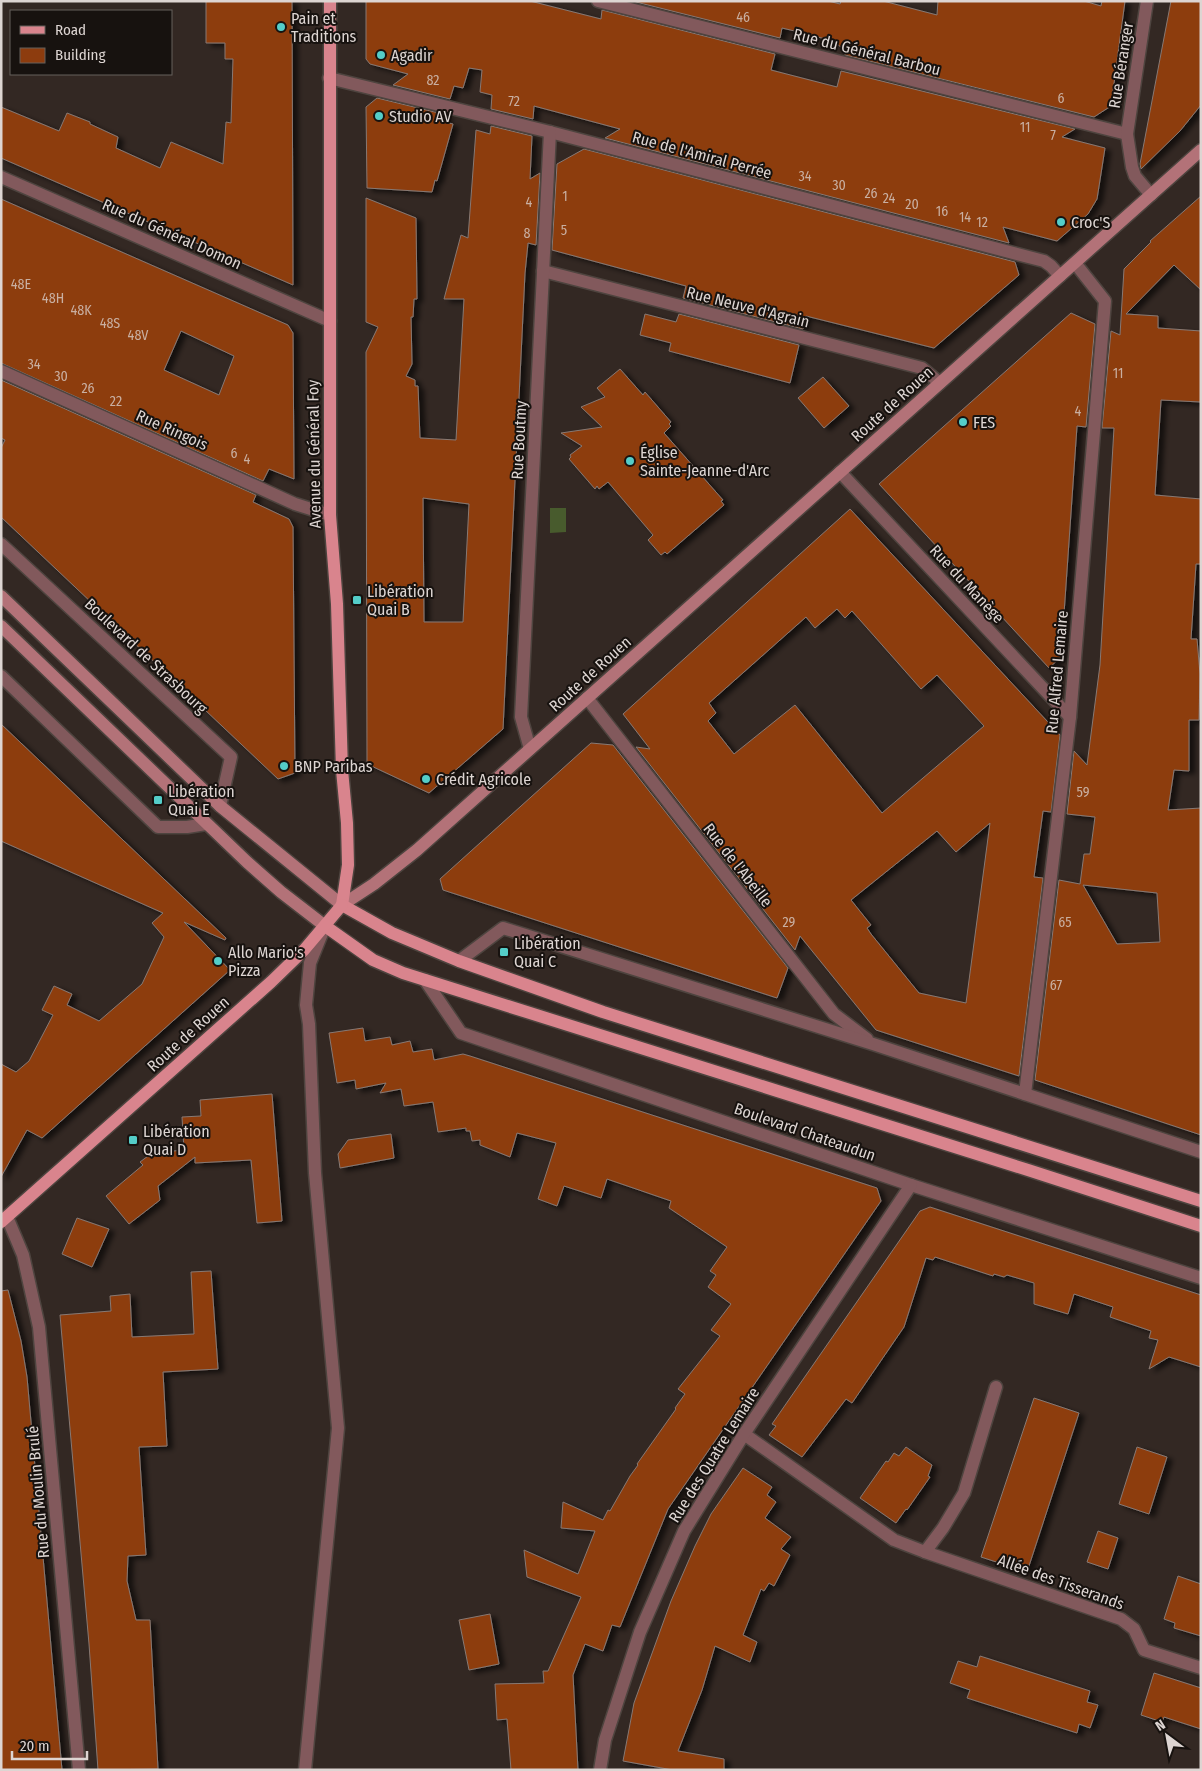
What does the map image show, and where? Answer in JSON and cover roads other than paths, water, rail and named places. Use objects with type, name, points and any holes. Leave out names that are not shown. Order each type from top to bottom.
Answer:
[{"type":"main road","name":"Avenue du Général Foy","points":[[330,1],[330,515],[337,604],[342,770],[347,823],[348,865],[342,905]]},
{"type":"main road","name":"Route de Rouen","points":[[4,1219],[271,982],[325,926],[342,905],[374,884],[416,850],[1201,150]]},
{"type":"main road","points":[[1,596],[220,806],[342,905],[392,933],[459,961],[603,1012],[1201,1201]]},
{"type":"main road","points":[[1,626],[206,824],[281,892],[325,926]]},
{"type":"main road","name":"Boulevard Chateaudun","points":[[325,926],[374,960],[403,973],[1201,1226]]},
{"type":"street","name":"Rue du Général Barbou","points":[[598,1],[1127,134]]},
{"type":"street","name":"Rue Béranger","points":[[1147,1],[1127,134],[1135,176],[1151,195]]},
{"type":"street","name":"Rue de l'Amiral Perrée","points":[[329,78],[550,132],[1044,261],[1060,276]]},
{"type":"street","name":"Rue Boutmy","points":[[530,749],[521,717],[550,132]]},
{"type":"street","name":"Rue du Général Domon","points":[[1,177],[330,321]]},
{"type":"street","name":"Rue Alfred Lemaire","points":[[1025,1094],[1070,717],[1106,302],[1075,263]]},
{"type":"street","name":"Rue Neuve d'Agrain","points":[[543,270],[922,368],[940,383]]},
{"type":"street","name":"Rue Ringois","points":[[1,371],[295,504],[330,515]]},
{"type":"street","name":"Rue du Manège","points":[[840,472],[1070,717]]},
{"type":"street","name":"Boulevard de Strasbourg","points":[[1,544],[231,757],[220,806]]},
{"type":"street","points":[[1,676],[158,827],[187,827],[206,824]]},
{"type":"street","name":"Rue de l'Abeille","points":[[587,698],[834,1014],[873,1044]]},
{"type":"street","points":[[305,1770],[338,1428],[315,1172],[306,1005],[310,963],[325,926]]},
{"type":"street","points":[[459,961],[503,928],[873,1044],[1201,1152]]},
{"type":"street","name":"Boulevard Chateaudun","points":[[425,980],[461,1033],[911,1185],[1201,1278]]},
{"type":"street","name":"Rue des Quatre Lemaire","points":[[600,1770],[605,1740],[640,1632],[684,1531],[744,1434],[911,1185]]},
{"type":"street","name":"Rue du Moulin Brulé","points":[[4,1219],[23,1255],[39,1327],[79,1770]]},
{"type":"street","points":[[925,1552],[943,1528],[964,1493],[996,1387]]},
{"type":"street","name":"Allée des Tisserands","points":[[744,1434],[894,1540],[1122,1619],[1134,1629],[1144,1650],[1201,1668]]},
{"type":"place","name":"Pain et Traditions","points":[[281,27]]},
{"type":"place","name":"Agadir","points":[[381,55]]},
{"type":"place","name":"Studio AV","points":[[379,116]]},
{"type":"place","name":"Croc'S","points":[[1061,222]]},
{"type":"place","name":"FES","points":[[963,422]]},
{"type":"place","name":"Église Sainte-Jeanne-d'Arc","points":[[630,461]]},
{"type":"place","name":"Libération Quai B","points":[[357,600]]},
{"type":"place","name":"BNP Paribas","points":[[284,766]]},
{"type":"place","name":"Crédit Agricole","points":[[426,779]]},
{"type":"place","name":"Libération Quai E","points":[[158,800]]},
{"type":"place","name":"Libération Quai C","points":[[504,952]]},
{"type":"place","name":"Allo Mario's Pizza","points":[[218,961]]},
{"type":"place","name":"Libération Quai D","points":[[133,1140]]}]
